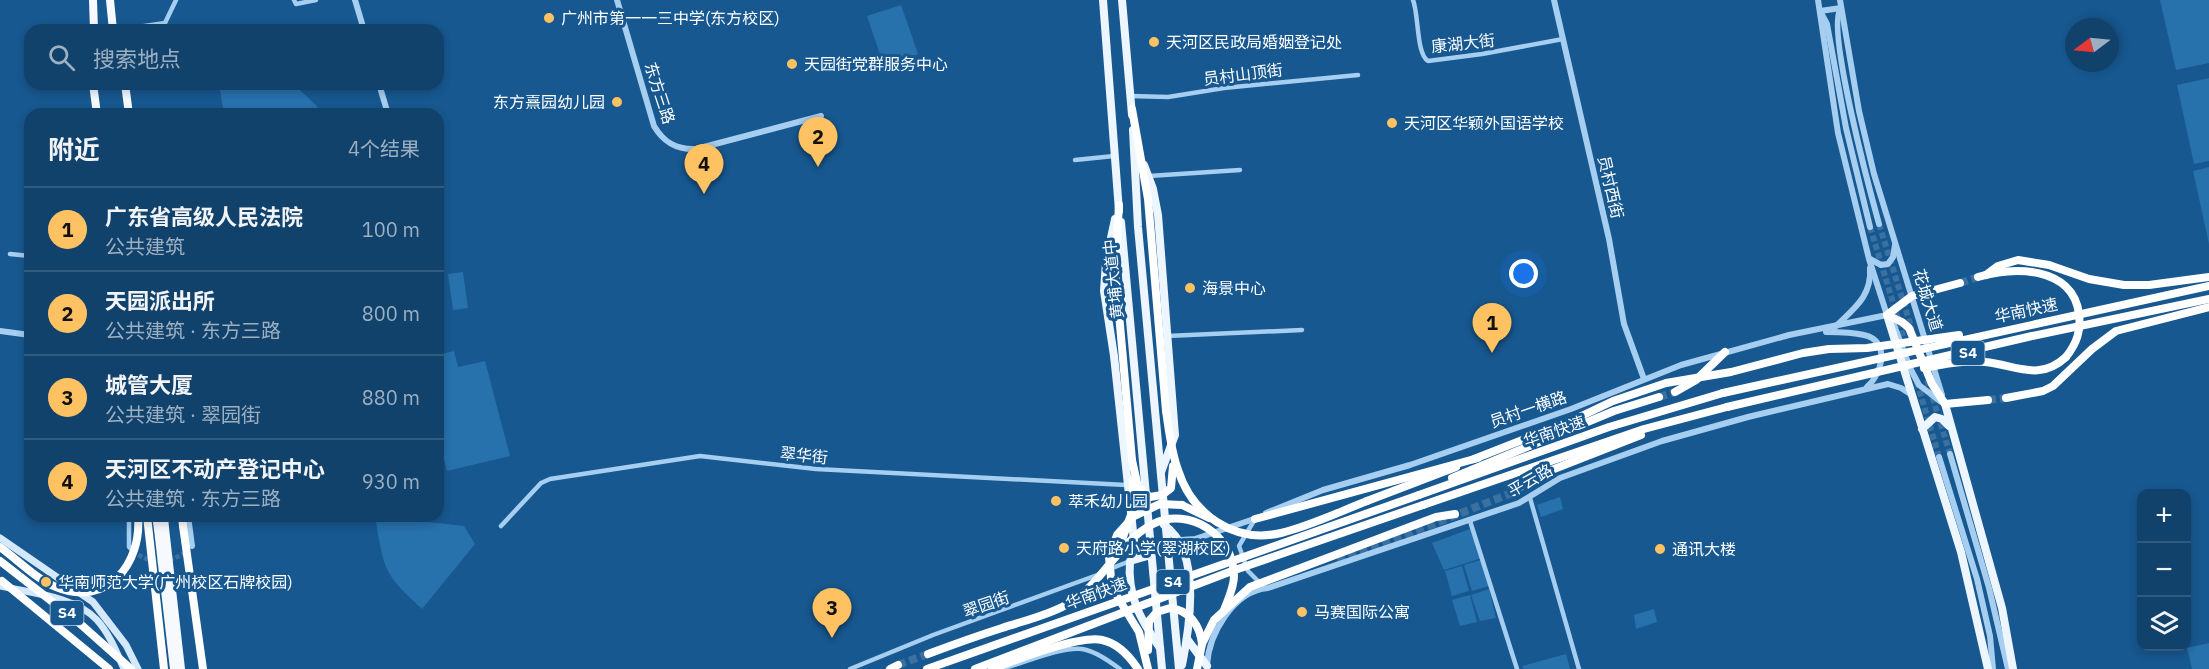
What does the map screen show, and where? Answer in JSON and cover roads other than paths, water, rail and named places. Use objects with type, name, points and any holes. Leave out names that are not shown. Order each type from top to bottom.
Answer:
[{"type":"highway","points":[[93,0],[94,24]]},
{"type":"highway","points":[[110,0],[114,24]]},
{"type":"highway","points":[[94,90],[96,108]]},
{"type":"highway","points":[[126,90],[128,108]]},
{"type":"highway","points":[[1132,109],[1149,211],[1166,411],[1174,471],[1171,488],[1158,496],[1144,493],[1137,484],[1132,460]]},
{"type":"highway","points":[[1113,561],[1131,515],[1132,460],[1115,263],[1119,205]]},
{"type":"highway","points":[[1885,370],[1984,362],[2033,372],[2052,367],[2066,357],[2078,338],[2080,322],[2076,301],[2063,284],[2043,274],[2018,269],[1982,276],[1998,266],[2018,260],[2029,260],[2070,273],[2124,285],[2149,285],[2209,277]]},
{"type":"highway","points":[[1960,283],[1912,296],[1898,304],[1887,315],[1909,328],[1932,384],[1945,404],[1988,400]]},
{"type":"highway","name":"华南快速","points":[[927,669],[1609,427],[1723,393],[2209,286]]},
{"type":"highway","name":"华南快速","points":[[975,669],[1232,571],[1644,429],[1885,370],[2181,303],[2209,299]]},
{"type":"highway","points":[[2006,398],[2043,391],[2053,386],[2092,349],[2116,331],[2209,307]]},
{"type":"highway","points":[[1149,669],[1138,632],[1110,583],[1108,562],[1114,541],[1129,520],[1143,510],[1160,504],[1185,506],[1244,534],[1265,535],[1284,532],[1478,458],[1573,420],[1613,400],[1652,387],[1731,372],[1803,353],[1829,349],[1867,348],[2013,328]]},
{"type":"highway","points":[[1675,392],[1696,380],[1725,352]]},
{"type":"highway","points":[[1419,495],[1465,471],[1614,411],[1659,397]]},
{"type":"highway","points":[[1514,492],[1531,478],[1659,428],[1727,407]]},
{"type":"highway","points":[[1166,411],[1180,478],[1194,500],[1212,520]]},
{"type":"highway","points":[[1255,519],[1478,458]]},
{"type":"highway","points":[[1197,669],[1202,644],[1214,620],[1243,592],[1264,581],[1436,517],[1455,514]]},
{"type":"highway","points":[[928,654],[1065,606],[1091,587],[1135,537],[1153,524],[1176,519],[1198,523],[1218,537],[1232,559],[1234,582],[1224,610]]},
{"type":"highway","points":[[0,548],[53,586],[73,592],[94,590],[118,578],[131,562],[139,541],[138,522]]},
{"type":"highway","points":[[148,522],[164,669]]},
{"type":"highway","points":[[158,522],[181,669]]},
{"type":"highway","points":[[163,522],[161,529],[174,669]]},
{"type":"highway","points":[[183,522],[202,669]]},
{"type":"highway","name":"S4","points":[[0,561],[69,615],[131,669]]},
{"type":"highway","name":"S4","points":[[0,579],[109,669]]},
{"type":"highway","points":[[1149,669],[1147,628],[1152,618],[1162,610],[1174,608],[1190,616],[1200,633],[1202,644]]},
{"type":"highway","points":[[992,669],[1085,641],[1102,640],[1124,653],[1138,669]]},
{"type":"main road","name":"黄埔大道中","points":[[1103,0],[1114,156],[1162,669]]},
{"type":"main road","name":"黄埔大道中","points":[[1122,0],[1132,109],[1138,227],[1164,525],[1180,669]]},
{"type":"main road","points":[[1142,159],[1157,204],[1175,435],[1160,473]]},
{"type":"main road","points":[[1119,205],[1104,270],[1106,312],[1114,356],[1133,560],[1134,604],[1161,650]]},
{"type":"main road","points":[[1887,315],[1966,571],[1988,669]]},
{"type":"main road","name":"花城大道","points":[[1945,404],[2002,608],[2013,669]]},
{"type":"main road","points":[[1922,429],[1935,417],[1942,419],[1952,429]]},
{"type":"main road","points":[[1164,525],[1181,540],[1186,556],[1189,598],[1187,639],[1180,669]]},
{"type":"main road","points":[[0,538],[93,602],[126,645],[138,669]]},
{"type":"main road","points":[[1133,560],[1151,555]]},
{"type":"main road","points":[[0,586],[69,604],[91,615],[102,627],[124,669]]},
{"type":"main road","points":[[1187,639],[1207,668]]},
{"type":"street","points":[[162,24],[165,23],[176,0]]},
{"type":"street","points":[[294,0],[296,4],[316,0]]},
{"type":"street","points":[[355,0],[362,24]]},
{"type":"street","name":"东方三路","points":[[617,0],[654,126],[660,136],[671,145],[684,150],[696,149],[821,116]]},
{"type":"street","name":"康湖大街","points":[[1413,0],[1418,16],[1421,54],[1428,61],[1563,39]]},
{"type":"street","name":"员村西街","points":[[1554,0],[1609,239],[1624,324],[1644,379]]},
{"type":"street","points":[[1818,0],[1838,133],[1869,259],[1887,315],[1894,325],[1910,368],[1919,385],[1945,404]]},
{"type":"street","name":"花城大道","points":[[1840,0],[1864,132],[1945,404]]},
{"type":"street","points":[[1820,11],[1841,8]]},
{"type":"street","name":"花城大道","points":[[1841,8],[1837,20],[1845,76],[1860,152],[1879,224]]},
{"type":"street","points":[[1820,11],[1827,24],[1846,128],[1870,227]]},
{"type":"street","name":"员村山顶街","points":[[1130,96],[1168,97],[1224,87],[1358,75]]},
{"type":"street","points":[[381,90],[386,108]]},
{"type":"street","points":[[1075,160],[1114,156]]},
{"type":"street","points":[[1149,176],[1240,170]]},
{"type":"street","points":[[1869,259],[1881,265],[1888,264],[1893,257],[1896,244]]},
{"type":"street","points":[[10,254],[24,255]]},
{"type":"street","points":[[1834,328],[1867,293],[1870,285],[1869,259]]},
{"type":"street","name":"员村一横路","points":[[1181,540],[1195,539],[1255,519],[1308,495],[1571,409],[1644,379],[1725,352],[1887,315]]},
{"type":"street","points":[[1167,336],[1302,330]]},
{"type":"street","points":[[0,331],[24,334]]},
{"type":"street","points":[[1811,332],[1864,334],[1876,341],[1881,354],[1881,366],[1875,380],[1864,389]]},
{"type":"street","name":"平云路","points":[[1207,668],[1214,637],[1227,615],[1257,589],[1268,588],[1470,521],[1530,498],[1560,478],[1662,441],[1748,417],[1888,384],[1912,395]]},
{"type":"street","points":[[1474,442],[1478,458]]},
{"type":"street","points":[[1950,454],[1989,588],[2008,669]]},
{"type":"street","name":"翠华街","points":[[501,526],[541,483],[550,479],[700,456],[816,469],[1126,485]]},
{"type":"street","points":[[1939,457],[1977,579],[1990,636],[1994,669]]},
{"type":"street","points":[[1530,498],[1580,669]]},
{"type":"street","points":[[1255,519],[1244,534],[1239,546],[1242,558],[1253,578],[1268,588]]},
{"type":"street","points":[[1470,521],[1517,669]]},
{"type":"street","points":[[129,522],[129,547],[131,549]]},
{"type":"street","points":[[189,522],[192,546]]},
{"type":"street","name":"翠园街","points":[[850,669],[1133,560]]},
{"type":"street","points":[[1002,669],[1070,650],[1083,649],[1109,661],[1120,669]]},
{"type":"tunnel","points":[[1879,224],[1912,330]]},
{"type":"tunnel","points":[[1870,227],[1909,355]]},
{"type":"tunnel","points":[[1960,283],[1978,277]]},
{"type":"tunnel","points":[[1927,380],[1950,454]]},
{"type":"tunnel","points":[[1917,382],[1939,457]]},
{"type":"tunnel","points":[[1659,397],[1675,392]]},
{"type":"tunnel","points":[[1988,400],[2006,398]]},
{"type":"tunnel","points":[[1338,562],[1514,492]]},
{"type":"tunnel","points":[[133,551],[153,561],[166,561],[186,552]]},
{"type":"tunnel","points":[[898,665],[928,654]]},
{"type":"place","name":"广州市第一一三中学(东方校区)","points":[[549,18]]},
{"type":"place","name":"天河区民政局婚姻登记处","points":[[1154,42]]},
{"type":"place","name":"天园街党群服务中心","points":[[792,64]]},
{"type":"place","name":"东方熹园幼儿园","points":[[617,102]]},
{"type":"place","name":"天河区华颖外国语学校","points":[[1392,123]]},
{"type":"place","name":"天园派出所","points":[[818,167]]},
{"type":"place","name":"天河区不动产登记中心","points":[[704,194]]},
{"type":"place","name":"海景中心","points":[[1190,288]]},
{"type":"place","name":"广东省高级人民法院","points":[[1492,353]]},
{"type":"place","name":"萃禾幼儿园","points":[[1056,501]]},
{"type":"place","name":"天府路小学(翠湖校区)","points":[[1064,548]]},
{"type":"place","name":"通讯大楼","points":[[1660,549]]},
{"type":"place","name":"华南师范大学(广州校区石牌校园)","points":[[46,582]]},
{"type":"place","name":"马赛国际公寓","points":[[1302,612]]},
{"type":"place","name":"城管大厦","points":[[832,638]]}]
